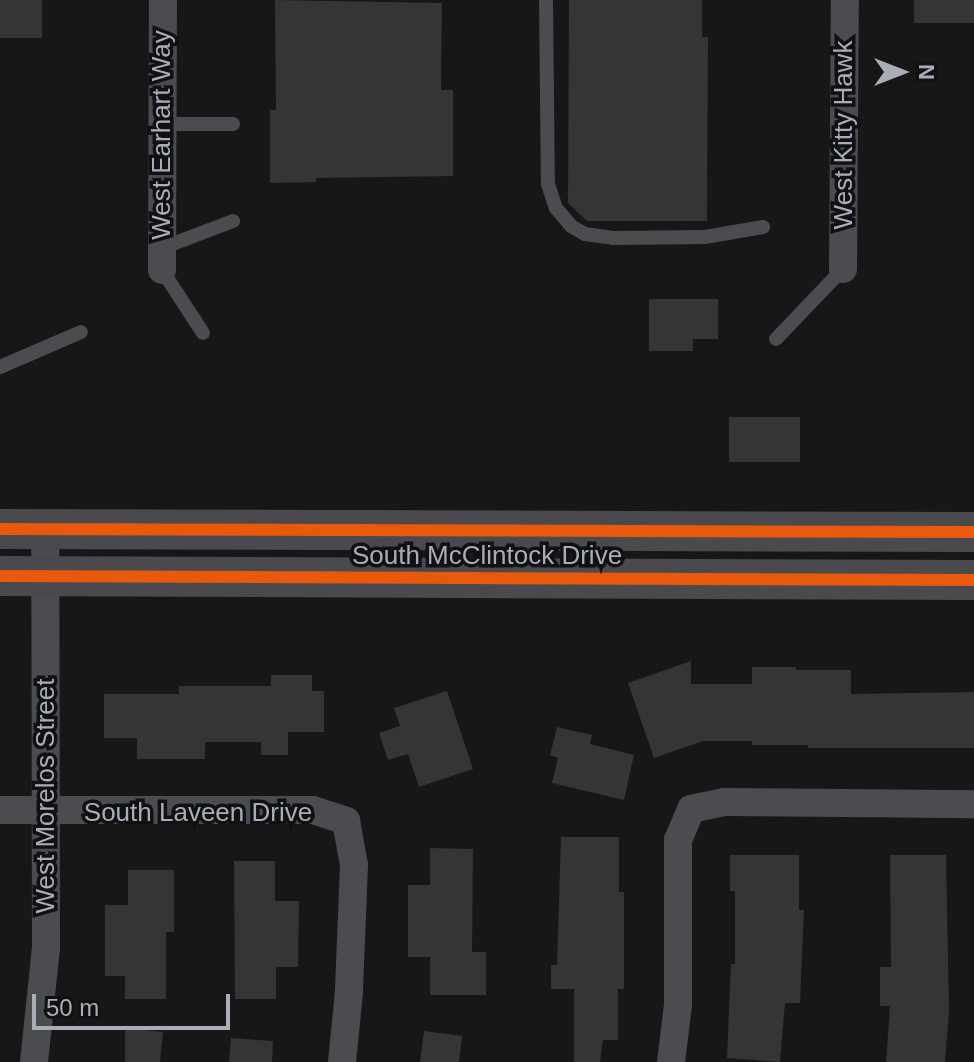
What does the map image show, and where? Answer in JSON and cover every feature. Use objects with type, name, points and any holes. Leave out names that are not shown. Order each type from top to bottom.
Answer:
[{"type":"main road","name":"South McClintock Drive","points":[[0,529],[974,532]]},
{"type":"main road","name":"South McClintock Drive","points":[[0,576],[974,580]]},
{"type":"street","name":"West Earhart Way","points":[[162,259],[163,0]]},
{"type":"street","name":"West Kitty Hawk","points":[[843,269],[845,0]]},
{"type":"street","name":"West Morelos Street","points":[[34,1062],[46,947],[45,529]]},
{"type":"street","points":[[671,1062],[678,1005],[678,840],[691,809],[724,802],[974,804]]},
{"type":"street","name":"South Laveen Drive","points":[[0,810],[313,810],[346,821],[354,865],[349,992],[342,1062]]},
{"type":"lane","points":[[546,0],[548,184],[556,208],[571,226],[585,234],[613,238],[705,237],[763,227]]},
{"type":"lane","points":[[162,124],[233,124]]},
{"type":"lane","points":[[203,333],[162,259],[233,221]]},
{"type":"lane","points":[[776,339],[843,269]]},
{"type":"lane","points":[[0,367],[81,332]]},
{"type":"building","points":[[0,0],[42,0],[42,38],[0,38]]},
{"type":"building","points":[[275,0],[442,3],[441,90],[453,90],[453,176],[316,178],[316,182],[270,183],[270,110],[276,110]]},
{"type":"building","points":[[569,0],[702,0],[702,37],[708,37],[707,221],[587,221],[568,203]]},
{"type":"building","points":[[914,0],[974,0],[974,23],[914,23]]},
{"type":"building","points":[[649,299],[718,299],[718,339],[693,339],[693,351],[649,351]]},
{"type":"building","points":[[729,417],[800,417],[800,462],[729,462]]},
{"type":"building","points":[[691,661],[691,684],[752,684],[752,667],[796,667],[796,670],[851,670],[851,694],[974,692],[974,748],[808,748],[808,745],[752,745],[752,741],[703,741],[654,758],[628,683]]},
{"type":"building","points":[[271,675],[312,675],[312,691],[324,691],[324,732],[288,732],[288,755],[261,755],[261,742],[205,742],[205,759],[137,759],[137,738],[104,738],[104,694],[179,694],[179,686],[271,686]]},
{"type":"building","points":[[447,691],[473,769],[419,787],[408,754],[388,760],[379,733],[400,726],[394,708]]},
{"type":"building","points":[[557,727],[592,735],[590,744],[634,755],[624,800],[552,783],[558,758],[550,755]]},
{"type":"building","points":[[561,837],[619,837],[619,892],[624,892],[624,989],[618,989],[618,1040],[603,1040],[600,1062],[574,1062],[574,989],[551,989],[551,965],[557,965]]},
{"type":"building","points":[[430,848],[473,849],[472,952],[486,952],[486,995],[430,995],[430,957],[408,957],[408,885],[430,885]]},
{"type":"building","points":[[730,855],[799,855],[799,910],[804,910],[800,1003],[785,1003],[780,1062],[727,1058],[731,964],[735,964],[735,891],[730,891]]},
{"type":"building","points":[[890,855],[946,855],[949,1011],[945,1062],[886,1062],[890,1006],[880,1006],[880,967],[891,967]]},
{"type":"building","points":[[234,861],[275,861],[275,901],[299,901],[298,967],[276,967],[276,999],[235,999]]},
{"type":"building","points":[[128,870],[174,870],[174,932],[166,932],[166,999],[125,999],[125,976],[105,976],[105,905],[128,905]]},
{"type":"building","points":[[125,1028],[163,1032],[160,1062],[125,1062]]},
{"type":"building","points":[[424,1031],[462,1036],[459,1062],[420,1062]]},
{"type":"building","points":[[231,1038],[273,1041],[272,1062],[229,1062]]},
{"type":"cycle path","points":[[0,529],[974,532]]},
{"type":"cycle path","points":[[0,576],[974,580]]}]
